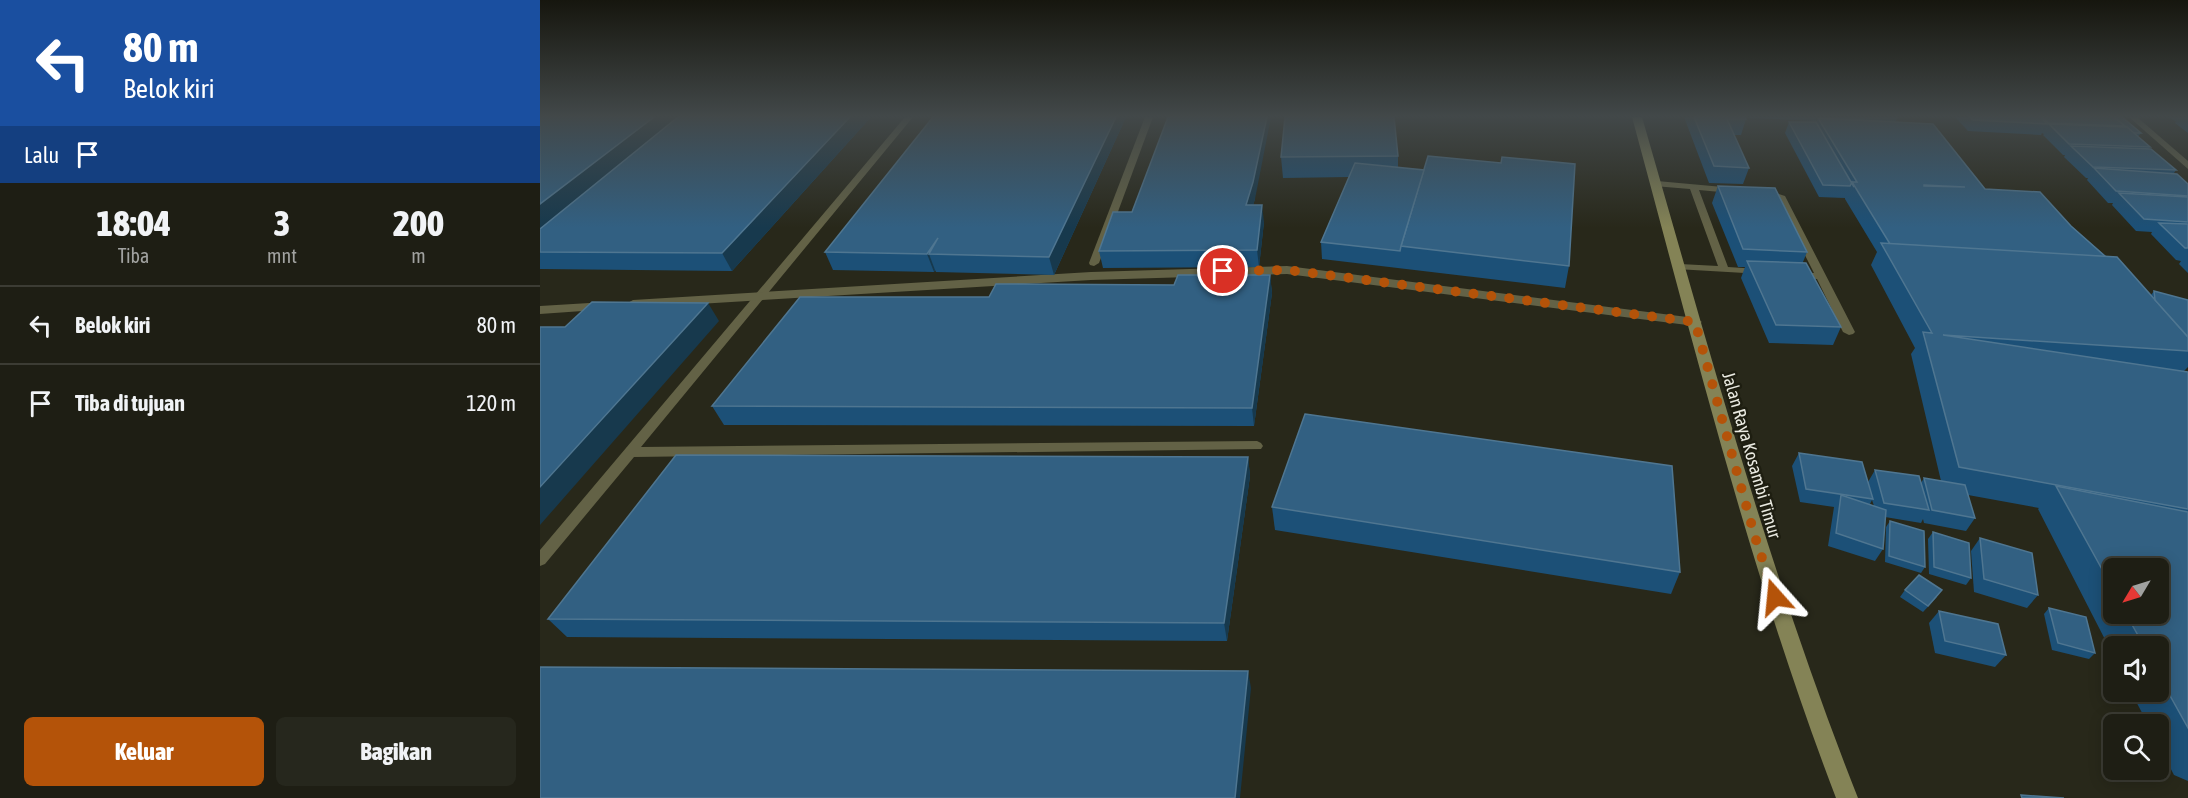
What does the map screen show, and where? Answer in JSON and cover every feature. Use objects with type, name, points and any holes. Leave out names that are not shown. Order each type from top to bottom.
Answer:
[{"type":"main road","name":"Jalan Raya Kosambi Timur","points":[[1648,154],[1755,537],[1808,698],[1847,798]]},
{"type":"street","points":[[540,310],[1091,276],[1287,270],[1695,322]]},
{"type":"lane","points":[[540,560],[878,154]]},
{"type":"lane","points":[[1094,263],[1135,154]]},
{"type":"lane","points":[[2175,154],[2188,166]]},
{"type":"lane","points":[[1657,184],[1748,191],[1780,196],[1849,332]]},
{"type":"lane","points":[[1694,188],[1724,270]]},
{"type":"lane","points":[[1680,267],[1767,273]]},
{"type":"lane","points":[[1787,274],[1821,276]]},
{"type":"lane","points":[[630,452],[1257,446]]},
{"type":"building","points":[[540,154],[605,154],[540,204]]},
{"type":"building","points":[[632,154],[815,154],[722,253],[540,252],[540,229]]},
{"type":"building","points":[[903,154],[1098,154],[1049,257],[929,254],[938,238],[927,254],[825,252]]},
{"type":"building","points":[[1154,154],[1259,154],[1246,205],[1262,205],[1257,250],[1099,251],[1113,212],[1132,212]]},
{"type":"building","points":[[1281,154],[1398,156],[1281,157]]},
{"type":"building","points":[[1709,154],[1743,154],[1749,168],[1714,166]]},
{"type":"building","points":[[1806,154],[1835,154],[1852,183],[1850,186],[1823,185]]},
{"type":"building","points":[[1840,154],[1957,154],[1985,189],[2040,192],[2071,226],[2106,257],[1890,244],[1852,182],[1857,182]]},
{"type":"building","points":[[2080,154],[2157,154],[2176,170],[2093,167]]},
{"type":"building","points":[[1428,156],[1501,163],[1502,157],[1575,164],[1569,266],[1401,246]]},
{"type":"building","points":[[1355,163],[1424,170],[1400,251],[1321,242]]},
{"type":"building","points":[[2094,168],[2177,174],[2188,184],[2188,196],[2116,191]]},
{"type":"building","points":[[1718,186],[1775,188],[1807,252],[1743,249]]},
{"type":"building","points":[[2119,193],[2188,197],[2188,222],[2144,219]]},
{"type":"building","points":[[2159,223],[2188,224],[2188,248],[2185,248]]},
{"type":"building","points":[[1881,243],[2117,257],[2188,337],[2188,351],[1943,335],[2188,372],[2188,509],[1959,467],[1923,332],[1932,333]]},
{"type":"building","points":[[1747,261],[1806,263],[1841,327],[1776,325]]},
{"type":"building","points":[[1178,275],[1270,275],[1252,408],[712,406],[800,297],[989,297],[996,284],[1174,285]]},
{"type":"building","points":[[2154,291],[2188,300],[2188,337],[2155,300]]},
{"type":"building","points":[[592,302],[708,303],[540,487],[540,327],[565,327]]},
{"type":"building","points":[[1305,414],[1672,466],[1680,572],[1272,507]]},
{"type":"building","points":[[1799,453],[1862,462],[1873,499],[1806,489]]},
{"type":"building","points":[[676,455],[1248,457],[1224,623],[548,619]]},
{"type":"building","points":[[1875,470],[1919,476],[1929,510],[1884,503]]},
{"type":"building","points":[[1924,478],[1965,485],[1975,518],[1932,510]]},
{"type":"building","points":[[2056,486],[2188,512],[2188,728],[2169,694],[2169,636],[2138,636],[2132,624],[2169,624],[2169,558],[2103,558],[2103,571]]},
{"type":"building","points":[[1841,495],[1886,510],[1883,549],[1836,533]]},
{"type":"building","points":[[1890,521],[1924,531],[1925,567],[1889,556]]},
{"type":"building","points":[[1933,532],[1969,543],[1971,578],[1934,567]]},
{"type":"building","points":[[1980,538],[2032,553],[2038,595],[1984,579]]},
{"type":"building","points":[[1919,575],[1942,590],[1928,606],[1905,590]]},
{"type":"building","points":[[2049,608],[2086,617],[2095,653],[2058,643]]},
{"type":"building","points":[[1939,611],[1998,624],[2006,655],[1945,641]]},
{"type":"building","points":[[540,667],[1248,671],[1235,798],[540,798]]},
{"type":"building","points":[[2021,795],[2064,798],[2022,798]]},
{"type":"route","points":[[1223,271],[1287,270],[1695,322],[1755,537],[1775,597]]}]
